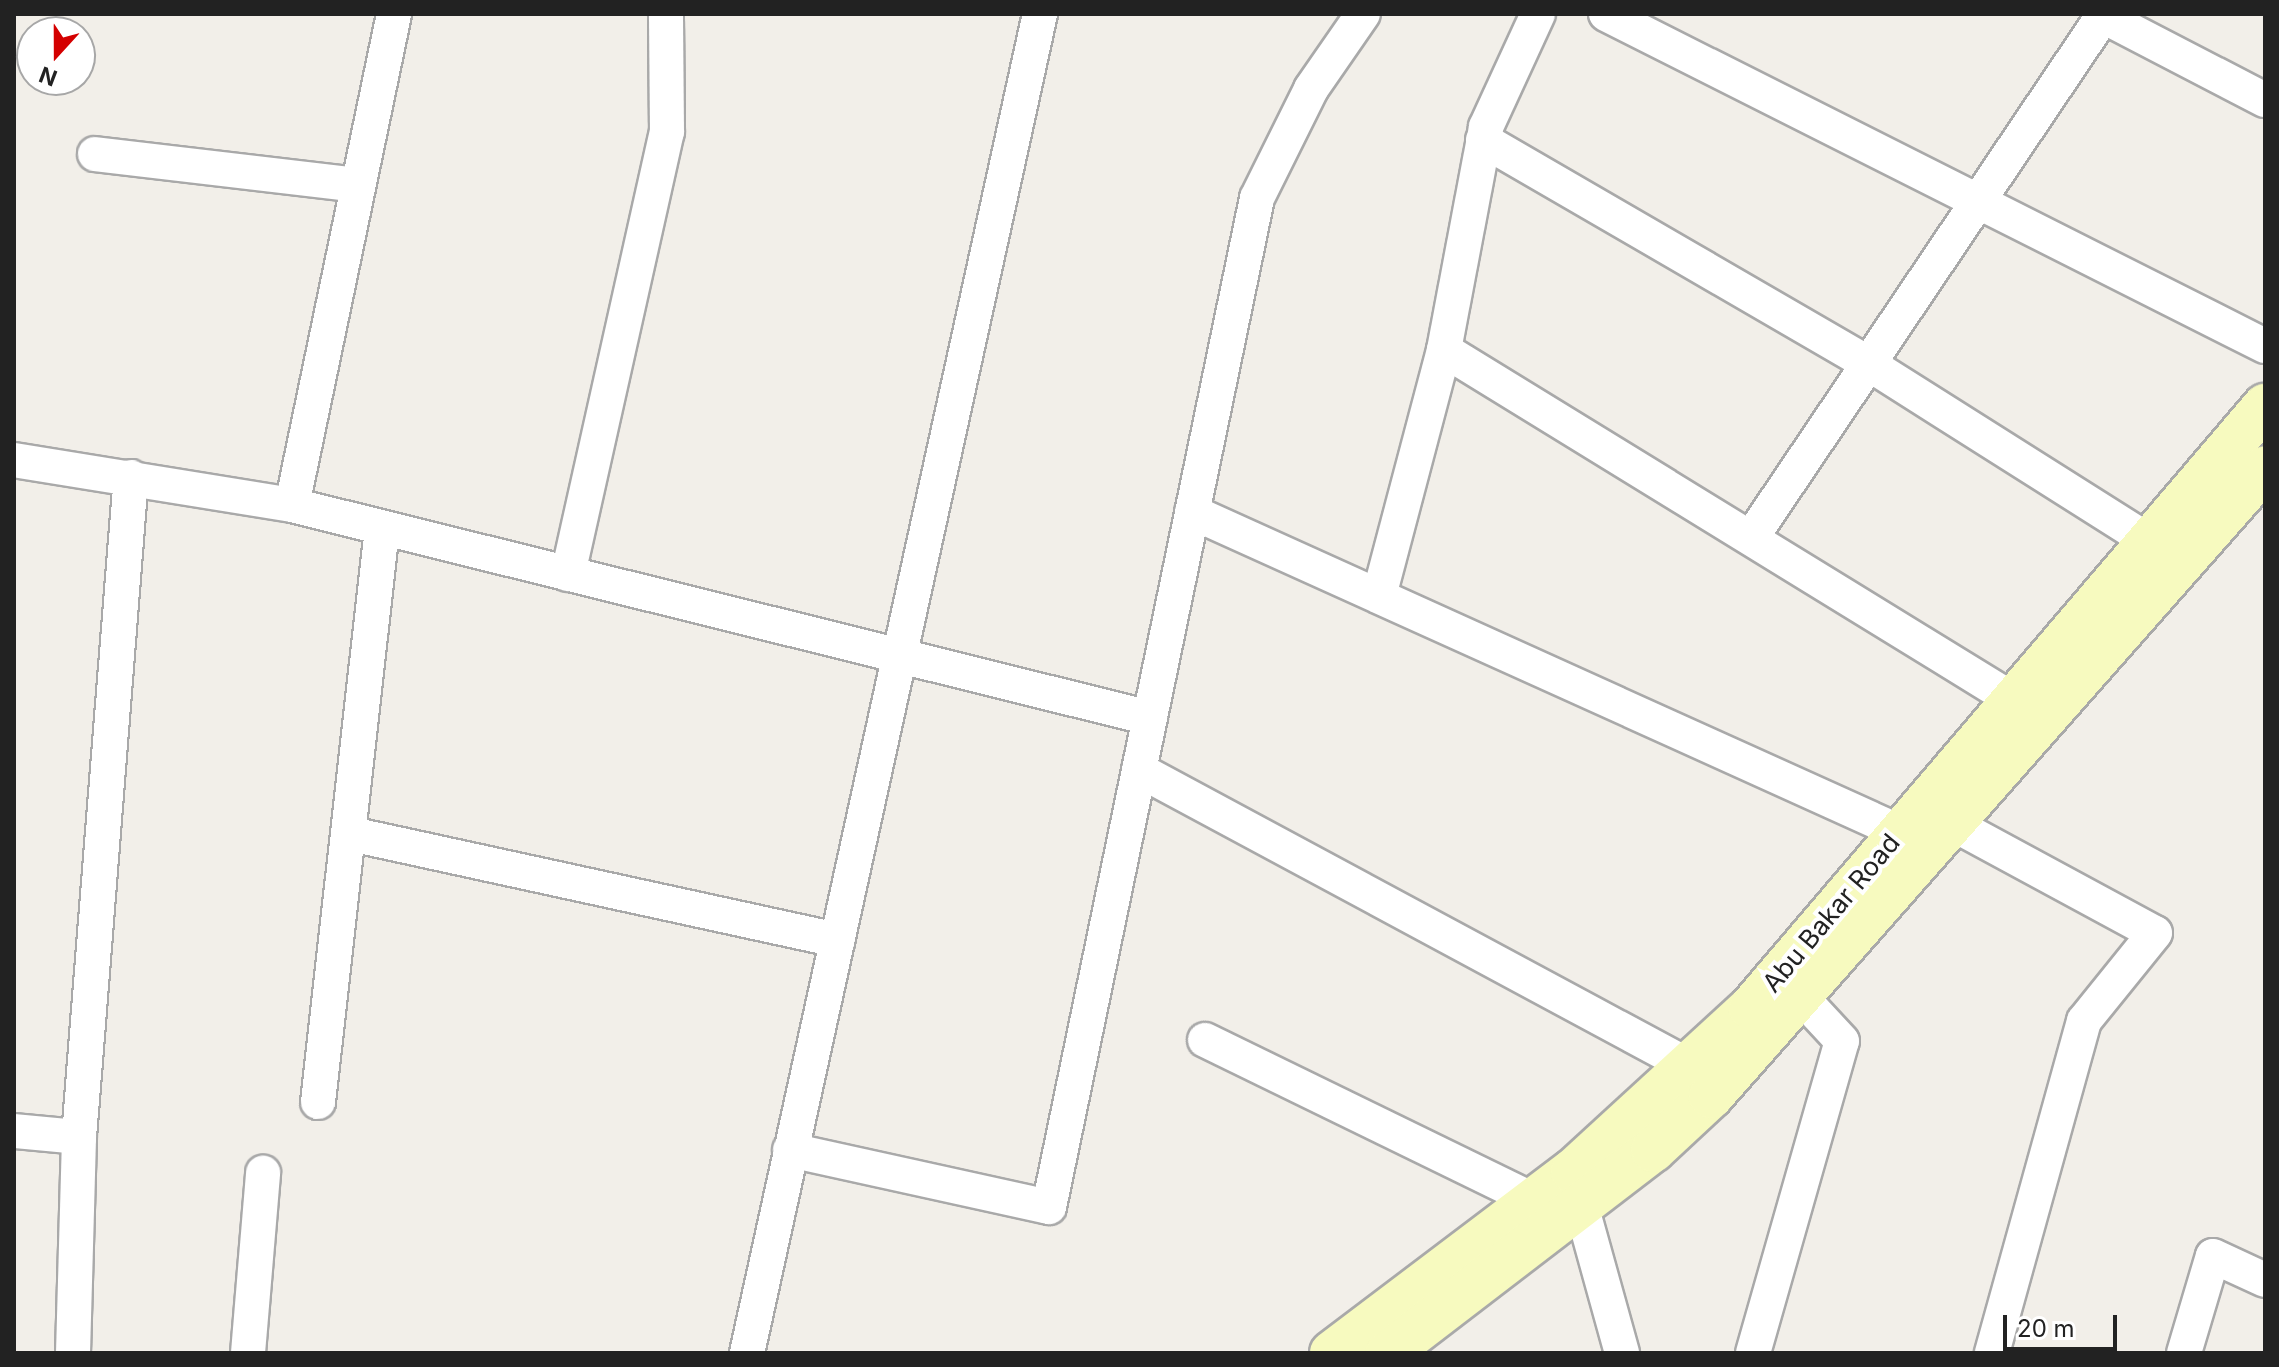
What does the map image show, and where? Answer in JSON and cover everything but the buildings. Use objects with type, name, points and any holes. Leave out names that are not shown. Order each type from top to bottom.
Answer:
[{"type":"main road","name":"Abu Bakar Road","points":[[1332,1353],[1701,1081],[1802,998],[1955,825],[2012,699],[2265,406]]},
{"type":"main road","name":"Abu Bakar Road","points":[[1388,1353],[1581,1205],[1701,1081],[1900,832],[1981,764],[2265,468]]},
{"type":"street","points":[[292,505],[394,14]]},
{"type":"street","points":[[568,574],[667,132],[666,14]]},
{"type":"street","points":[[747,1353],[1040,14]]},
{"type":"street","points":[[790,1150],[1049,1207],[1257,198],[1311,89],[1363,14]]},
{"type":"street","points":[[1379,596],[1444,350],[1483,140],[1538,14]]},
{"type":"street","points":[[1606,14],[1977,204],[2265,346]]},
{"type":"street","points":[[1751,538],[2101,15],[2265,100]]},
{"type":"street","points":[[1483,140],[1869,364],[2147,540]]},
{"type":"street","points":[[95,154],[357,185]]},
{"type":"street","points":[[1444,350],[2012,699]]},
{"type":"street","points":[[14,460],[292,505],[1150,718]]},
{"type":"street","points":[[73,1353],[79,1137],[131,477]]},
{"type":"street","points":[[1192,512],[1900,832]]},
{"type":"street","points":[[318,1102],[351,834],[382,529]]},
{"type":"street","points":[[1139,770],[1701,1081]]},
{"type":"street","points":[[1955,825],[2155,933],[2084,1021],[1992,1353]]},
{"type":"street","points":[[351,834],[838,940]]},
{"type":"street","points":[[1753,1353],[1842,1041],[1802,998]]},
{"type":"street","points":[[1205,1040],[1535,1201]]},
{"type":"street","points":[[14,1131],[79,1137]]},
{"type":"street","points":[[248,1353],[263,1173]]},
{"type":"street","points":[[1581,1205],[1622,1353]]},
{"type":"street","points":[[2184,1353],[2213,1256],[2265,1280]]}]
